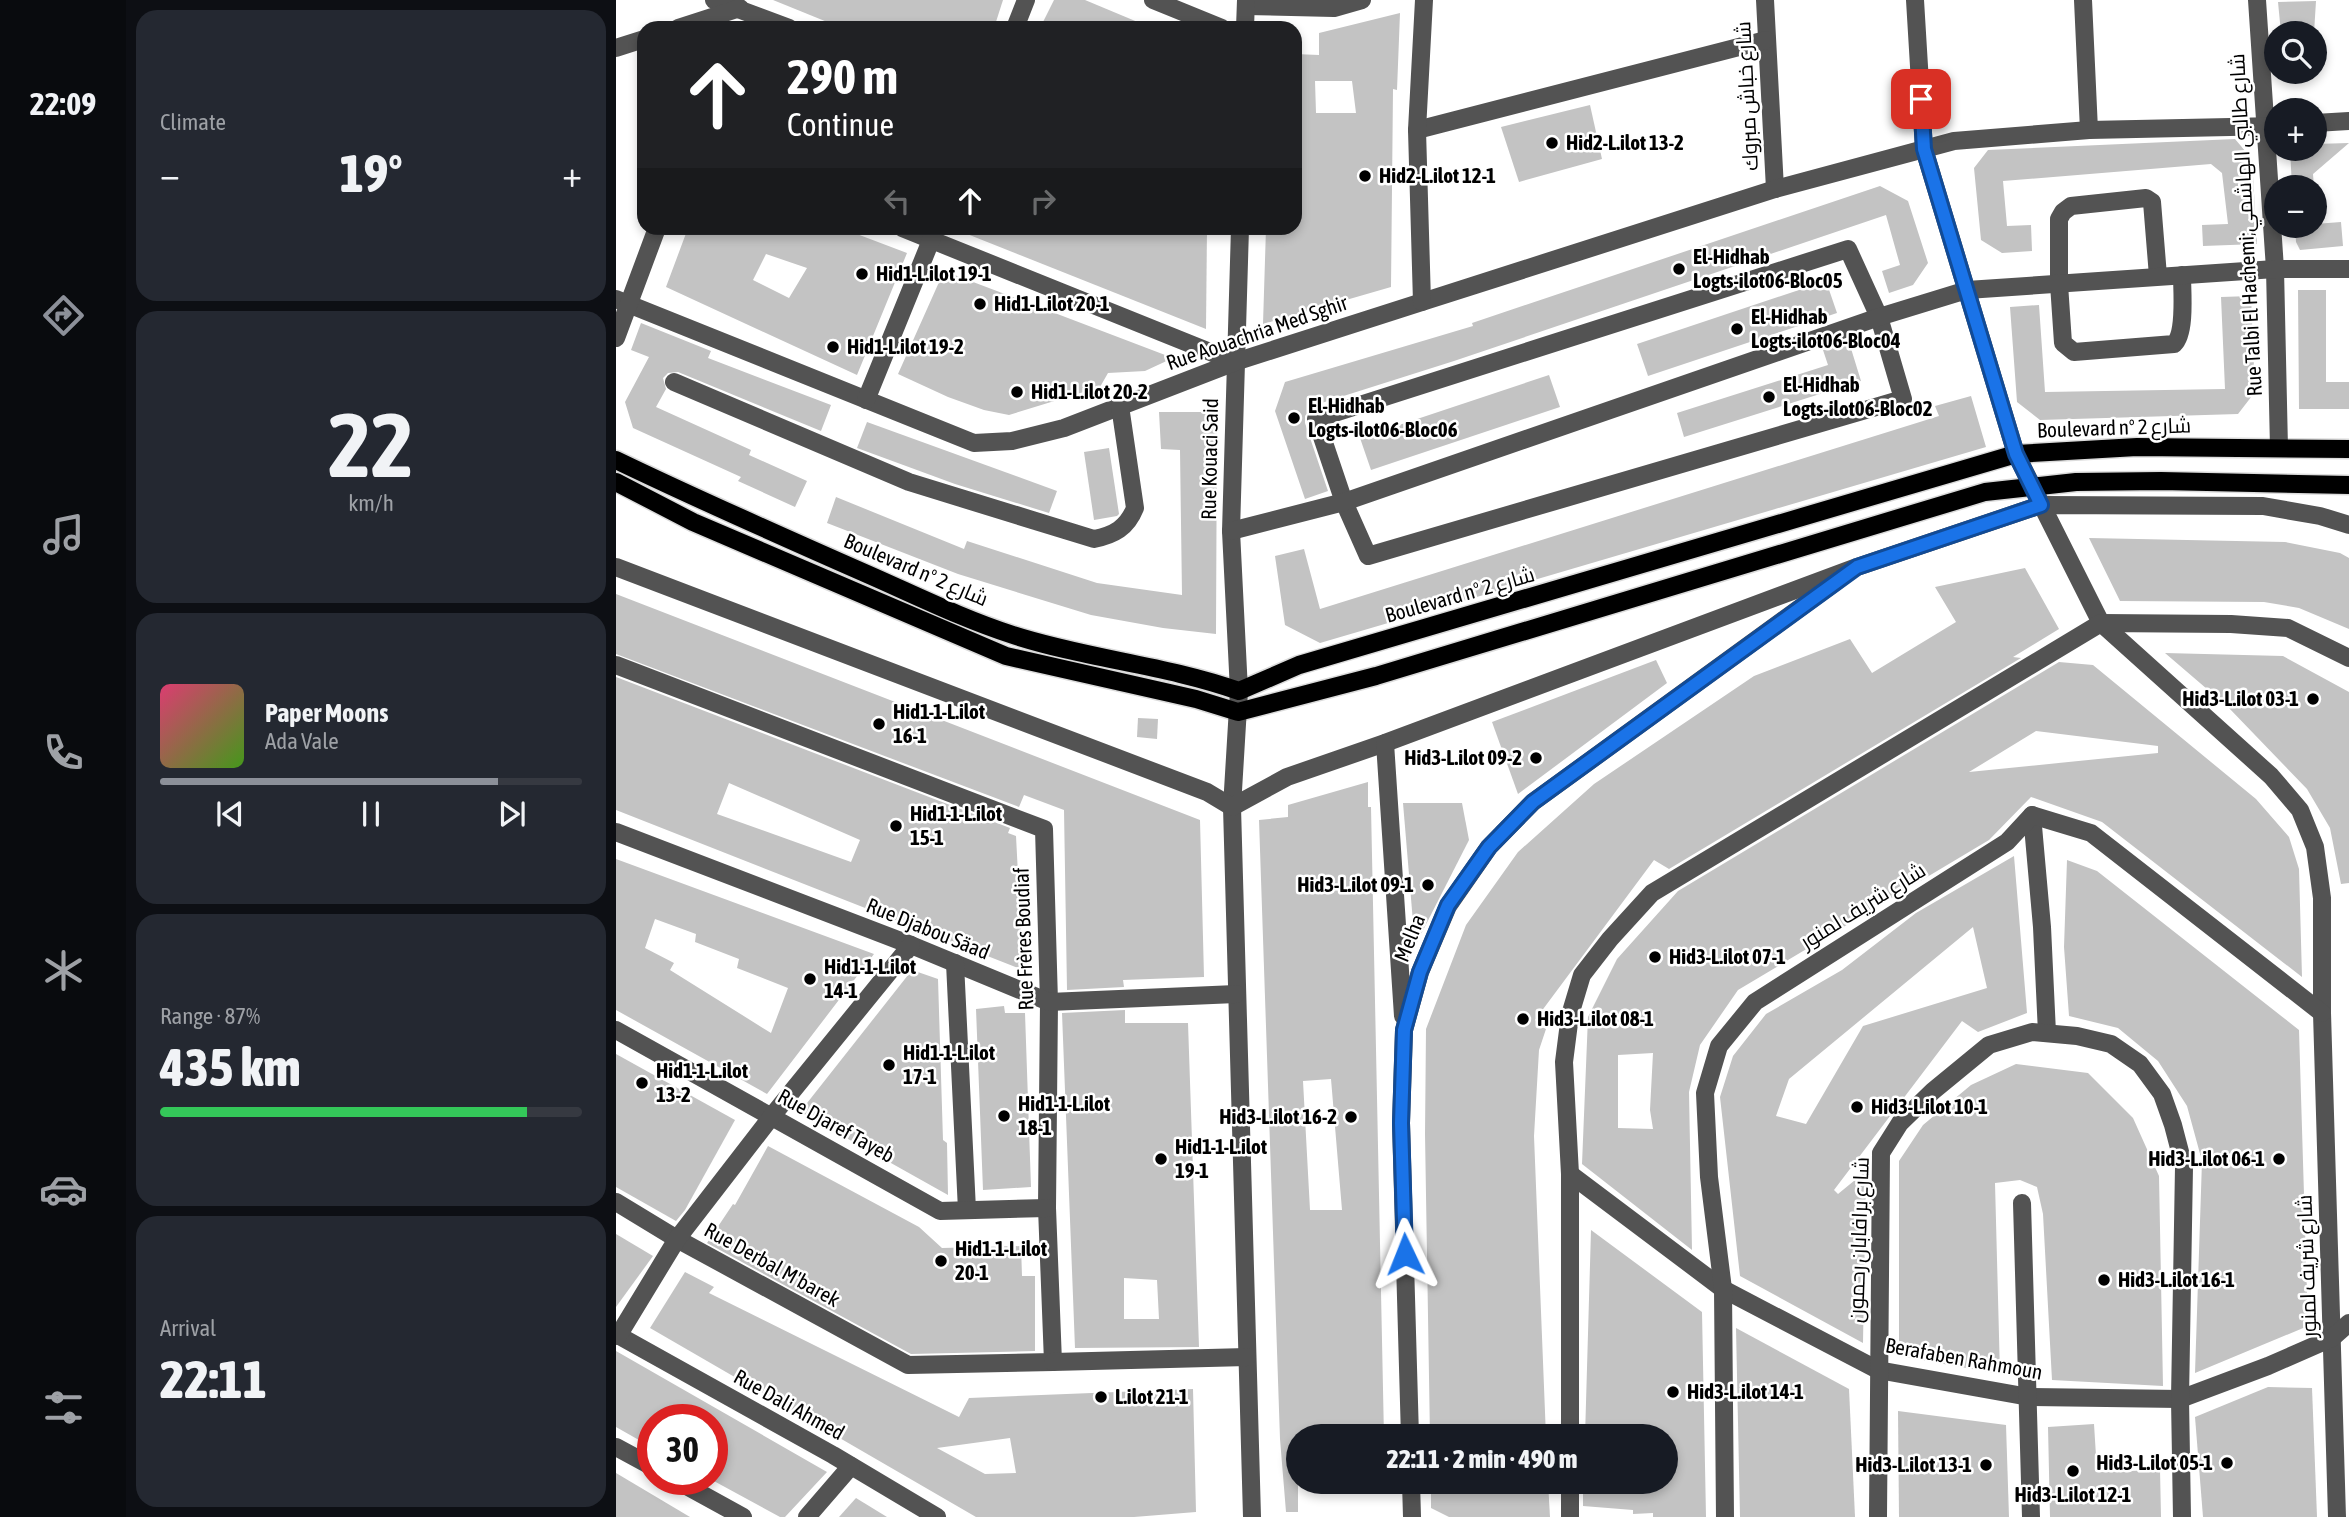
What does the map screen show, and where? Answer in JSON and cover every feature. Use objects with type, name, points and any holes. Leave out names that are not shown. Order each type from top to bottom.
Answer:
[{"type":"main road","name":"Boulevard n° شارع 2","points":[[616,460],[712,507],[1013,635],[1202,678],[1239,691],[1299,665],[2016,454],[2137,447],[2349,449]]},
{"type":"main road","name":"Boulevard n° شارع 2","points":[[616,482],[693,522],[1006,656],[1196,699],[1238,712]]},
{"type":"main road","points":[[1238,712],[1376,676],[1985,492],[2076,482],[2349,485]]},
{"type":"street","points":[[714,0],[742,4],[775,21]]},
{"type":"street","points":[[1018,21],[1026,0]]},
{"type":"street","points":[[1153,0],[1205,21]]},
{"type":"street","points":[[1245,21],[1246,3],[1334,8],[1362,0]]},
{"type":"street","points":[[1422,302],[1417,130],[1424,0]]},
{"type":"street","name":"شارع خباش مبروك","points":[[1765,0],[1775,189]]},
{"type":"street","points":[[1915,0],[1924,149],[2016,454],[2101,623]]},
{"type":"street","points":[[2083,0],[2089,130]]},
{"type":"street","name":"Rue Talbi El Hachemi;شارع طالبي الهاشمي","points":[[2257,0],[2268,98]]},
{"type":"street","points":[[697,21],[742,4]]},
{"type":"street","points":[[735,21],[742,4]]},
{"type":"street","points":[[1417,130],[1477,117],[1766,40]]},
{"type":"street","points":[[616,48],[637,41]]},
{"type":"street","points":[[2327,122],[2349,121]]},
{"type":"street","name":"Rue Aouachria Med Sghir","points":[[622,301],[974,443],[1012,441],[1064,428],[1235,362],[1775,189],[1954,141],[2089,130],[2264,127]]},
{"type":"street","name":"Rue Talbi El Hachemi;شارع طالبي الهاشمي","points":[[2272,161],[2279,448]]},
{"type":"street","points":[[2158,276],[2152,202],[2140,198],[2071,206],[2059,219],[2063,343],[2074,352],[2174,344],[2179,340],[2181,329],[2182,275]]},
{"type":"street","points":[[616,338],[622,301],[654,235]]},
{"type":"street","points":[[866,400],[932,235]]},
{"type":"street","points":[[938,235],[1235,362]]},
{"type":"street","name":"Rue Kouaci Said","points":[[1240,235],[1231,531],[1239,691],[1232,807],[1252,1517]]},
{"type":"street","points":[[1848,249],[1879,317],[1903,399],[1368,556],[1344,502],[1316,419],[1848,249]]},
{"type":"street","points":[[1231,531],[1344,502],[1879,317],[1967,290],[2275,269],[2349,269]]},
{"type":"street","points":[[674,382],[909,482],[1094,539],[1119,530],[1129,522],[1135,509],[1119,406]]},
{"type":"street","points":[[616,568],[1207,792],[1232,807],[1287,777],[1857,567],[2041,505],[2263,506],[2320,516],[2349,525]]},
{"type":"street","name":"Melha","points":[[1410,1424],[1401,1123],[1404,1030],[1420,972],[1448,905],[1489,847],[1533,802],[1857,567]]},
{"type":"street","points":[[1570,1424],[1570,1174],[1564,1062],[1570,1015],[1583,975],[1610,939],[1651,893],[2101,623],[2231,624],[2288,628],[2349,658]]},
{"type":"street","name":"شارع شريف لمنور","points":[[2101,623],[2271,776],[2300,810],[2315,847],[2322,898],[2322,1013],[2337,1517]]},
{"type":"street","name":"Rue Frères Boudiaf","points":[[616,665],[1044,829],[1049,1002],[1047,1208],[1053,1362]]},
{"type":"street","points":[[1385,743],[1404,1030]]},
{"type":"street","points":[[2047,1034],[2042,926],[2032,815],[2091,833],[2322,1013]]},
{"type":"street","name":"شارع شريف لمنور","points":[[1725,1517],[1723,1289],[1709,1177],[1705,1093],[1719,1046],[1755,1002],[2007,842],[2032,815]]},
{"type":"street","name":"Rue Djabou Säad","points":[[616,832],[911,945],[1049,1002],[1236,994]]},
{"type":"street","points":[[617,1335],[677,1239],[772,1116],[911,945]]},
{"type":"street","points":[[955,963],[967,1210]]},
{"type":"street","name":"Rue Djaref Tayeb","points":[[616,1030],[940,1211],[1047,1208]]},
{"type":"street","name":"شارع برافابان رحمون","points":[[1878,1517],[1881,1153],[1900,1123],[1933,1091],[1989,1045],[2032,1032],[2077,1036],[2111,1044],[2140,1064],[2162,1094],[2173,1125],[2184,1167],[2180,1399],[2182,1517]]},
{"type":"street","name":"Berafaben Rahmoun","points":[[1570,1174],[1723,1289],[1878,1370],[2029,1397],[2180,1399],[2268,1366],[2332,1338],[2349,1323]]},
{"type":"street","name":"Rue Derbal M'barek","points":[[616,1202],[677,1239],[908,1365],[1053,1362]]},
{"type":"street","points":[[2022,1203],[2031,1517]]},
{"type":"street","name":"Rue Dali Ahmed","points":[[617,1335],[937,1517]]},
{"type":"street","points":[[1053,1362],[1247,1357]]},
{"type":"street","points":[[616,1447],[637,1458]]},
{"type":"street","points":[[807,1517],[851,1466]]},
{"type":"street","points":[[1411,1494],[1412,1517]]},
{"type":"street","points":[[1570,1494],[1570,1517]]},
{"type":"street","points":[[703,1495],[743,1517]]},
{"type":"building","points":[[773,0],[1003,0],[996,21],[825,21]]},
{"type":"building","points":[[1054,0],[1085,0],[1135,21],[1044,21]]},
{"type":"building","points":[[2316,1],[2315,21],[2280,21],[2278,2]]},
{"type":"building","name":"Hid2-L.ilot 12-1","points":[[1400,13],[1397,90],[1393,89],[1391,287],[1263,324],[1266,235],[1302,235],[1302,54],[1319,55],[1319,33]],"holes":[[[1315,81],[1352,81],[1356,113],[1316,113]]]},
{"type":"building","name":"Hid2-L.ilot 13-2","points":[[1590,105],[1602,159],[1519,182],[1501,127]]},
{"type":"building","points":[[2235,139],[2252,159],[2257,244],[2203,246],[2202,225],[2228,224],[2222,173],[2211,164],[2003,181],[2007,226],[2031,225],[2032,251],[2002,253],[1981,240],[1974,168],[1988,150]]},
{"type":"building","points":[[2349,143],[2313,175],[2291,175],[2291,161],[2327,161],[2327,144]]},
{"type":"building","name":"El-Hidhab Logts-ilot06-Bloc05","points":[[1880,186],[1908,201],[1928,263],[1913,285],[1889,293],[1882,271],[1900,265],[1886,215],[1454,361],[1312,406],[1305,416],[1305,423],[1328,491],[1305,499],[1275,411],[1285,382],[1473,326],[1472,323]]},
{"type":"building","points":[[2341,222],[2343,246],[2300,250],[2296,238],[2327,238],[2327,223]]},
{"type":"building","points":[[685,235],[859,235],[907,253],[857,375],[666,287]],"holes":[[[766,254],[807,268],[789,298],[753,280]]]},
{"type":"building","points":[[970,235],[1207,235],[1206,329]]},
{"type":"building","name":"Hid1-L.ilot 20-1","points":[[944,271],[1173,358],[1145,371],[1108,373],[1100,387],[1009,415],[984,410],[948,397],[898,374]]},
{"type":"building","name":"El-Hidhab Logts-ilot06-Bloc04","points":[[1826,281],[1837,313],[1648,376],[1637,344]]},
{"type":"building","points":[[2298,290],[2326,290],[2326,382],[2349,382],[2349,409],[2299,409]]},
{"type":"building","points":[[2251,296],[2255,392],[2238,414],[2040,420],[2017,402],[2010,307],[2039,305],[2045,392],[2225,389],[2221,297]]},
{"type":"building","points":[[641,323],[711,351],[708,358],[831,405],[821,431],[678,372],[668,373],[663,378],[666,389],[656,407],[751,450],[749,455],[807,481],[795,507],[738,481],[741,477],[633,428],[625,402],[649,357],[631,350]]},
{"type":"building","name":"El-Hidhab Logts-ilot06-Bloc02","points":[[1849,342],[1861,381],[1684,437],[1677,413],[1828,365],[1823,350]]},
{"type":"building","points":[[1549,375],[1560,407],[1371,470],[1360,438]]},
{"type":"building","points":[[1971,396],[1986,447],[1320,643],[1285,625],[1275,556],[1304,549],[1320,609],[1939,416],[1935,406]]},
{"type":"building","points":[[1159,412],[1217,412],[1216,634],[1091,615],[958,574],[827,523],[836,497],[964,549],[967,541],[1097,583],[1182,595],[1180,450],[1161,449]]},
{"type":"building","points":[[867,422],[1057,491],[1049,513],[955,484],[857,448]]},
{"type":"building","points":[[1109,448],[1119,514],[1094,520],[1084,452]]},
{"type":"building","points":[[2089,538],[2285,542],[2340,553],[2349,558],[2349,629],[2299,608],[2264,602],[2120,601]]},
{"type":"building","name":"Hid3-L.ilot 08-1","points":[[2025,568],[2059,629],[2013,657],[2021,658],[1669,869],[1654,860],[1535,1020],[1546,1029],[1539,1050],[1534,1136],[1545,1424],[1430,1424],[1426,1029],[1466,925],[1518,852],[1594,784],[1754,676],[1850,639],[1872,673],[1956,622],[1935,587]]},
{"type":"building","name":"Hid1-1-L.ilot 16-1","points":[[616,594],[1200,820],[1204,977],[1123,980],[1124,987],[1067,990],[1064,810],[1024,795],[1019,807],[616,654]]},
{"type":"building","points":[[2165,653],[2283,656],[2349,692],[2349,883],[2341,884],[2330,828],[2307,789],[2228,707]]},
{"type":"building","name":"Hid3-L.ilot 09-2","points":[[1656,660],[1667,683],[1518,794],[1492,722]]},
{"type":"building","name":"Hid3-L.ilot 07-1","points":[[2059,662],[2093,665],[2256,799],[2289,837],[2299,869],[2302,977],[2102,822],[2031,797],[1989,840],[1738,990],[1700,1045],[1689,1092],[1692,1250],[1582,1164],[1588,1017],[1617,959],[1678,891]],"holes":[[[2036,731],[2158,746],[2158,753],[1969,772]],[[1653,1053],[1650,1110],[1653,1129],[1618,1128],[1618,1055]]]},
{"type":"building","name":"Hid1-1-L.ilot 15-1","points":[[616,677],[1010,828],[1008,833],[1016,836],[1023,970],[616,810]],"holes":[[[729,783],[860,840],[851,862],[717,814]]]},
{"type":"building","points":[[1138,718],[1158,719],[1157,739],[1137,737]]},
{"type":"building","points":[[1368,782],[1368,807],[1371,807],[1384,1424],[1286,1424],[1286,1494],[1298,1494],[1298,1512],[1286,1512],[1280,1439],[1259,820],[1288,817],[1288,805]],"holes":[[[1331,1079],[1342,1210],[1310,1210],[1303,1081]]]},
{"type":"building","name":"Hid3-L.ilot 09-1","points":[[1403,803],[1462,803],[1469,840],[1415,946]]},
{"type":"building","name":"Hid3-L.ilot 10-1","points":[[2014,856],[2027,1013],[1978,1032],[1962,1021],[1834,1190],[1838,1194],[1866,1171],[1863,1343],[1740,1276],[1720,1097],[1733,1056],[1766,1014],[1842,970],[1916,913]],"holes":[[[1973,927],[1987,988],[1863,1026],[1806,1124],[1776,1116],[1789,1079]]]},
{"type":"building","name":"Hid1-1-L.ilot 14-1","points":[[616,859],[874,954],[767,1094],[616,1010]],"holes":[[[655,919],[696,934],[695,942],[739,959],[737,968],[788,988],[771,1033],[670,970],[674,963],[645,948]]]},
{"type":"building","points":[[2067,860],[2097,871],[2299,1030],[2308,1326],[2195,1373],[2202,1161],[2187,1106],[2158,1061],[2118,1028],[2069,1016],[2064,947]]},
{"type":"building","name":"Hid1-1-L.ilot 17-1","points":[[912,970],[938,979],[943,1140],[947,1143],[948,1195],[800,1112]]},
{"type":"building","name":"Hid1-1-L.ilot 18-1","points":[[1004,1006],[1005,1013],[1025,1013],[1031,1187],[983,1190],[976,1009]]},
{"type":"building","name":"Hid1-1-L.ilot 19-1","points":[[1125,1010],[1125,1023],[1188,1023],[1199,1347],[1075,1348],[1062,1013]],"holes":[[[1124,1278],[1157,1280],[1159,1319],[1124,1319]]]},
{"type":"building","points":[[616,1054],[735,1120],[685,1210],[676,1221],[616,1187]]},
{"type":"building","name":"Hid3-L.ilot 16-1","points":[[2016,1064],[2088,1073],[2133,1118],[2159,1176],[2163,1386],[2052,1380],[2043,1214],[2037,1187],[2020,1180],[1995,1183],[2000,1374],[1899,1356],[1899,1161],[1923,1125],[1971,1085]]},
{"type":"building","name":"Hid1-1-L.ilot 20-1","points":[[768,1146],[919,1227],[942,1248],[1021,1246],[1022,1276],[1035,1276],[1035,1351],[911,1354],[707,1243],[733,1204],[735,1205]]},
{"type":"building","name":"Hid3-L.ilot 14-1","points":[[1591,1230],[1702,1312],[1706,1517],[1653,1517],[1653,1513],[1633,1514],[1633,1510],[1583,1506],[1583,1494],[1678,1494],[1678,1424],[1585,1424]]},
{"type":"building","points":[[616,1234],[653,1256],[616,1307]]},
{"type":"building","name":"L.ilot 21-1","points":[[685,1272],[714,1287],[709,1293],[959,1417],[969,1398],[1193,1389],[1196,1512],[1134,1517],[976,1517],[650,1328]],"holes":[[[1010,1438],[1016,1473],[985,1474],[937,1448]]]},
{"type":"building","name":"Hid3-L.ilot 14-1","points":[[1736,1328],[1849,1389],[1855,1517],[1740,1517]]},
{"type":"building","points":[[616,1351],[708,1404],[637,1404],[637,1439],[616,1427]]},
{"type":"building","name":"Hid3-L.ilot 05-1","points":[[2268,1387],[2312,1388],[2317,1517],[2203,1517],[2195,1417]]},
{"type":"building","name":"Hid3-L.ilot 13-1","points":[[1898,1411],[2006,1425],[2009,1517],[1899,1517]]},
{"type":"building","points":[[728,1415],[827,1472],[785,1517],[780,1517],[728,1489]]},
{"type":"building","name":"Hid3-L.ilot 12-1","points":[[2094,1424],[2097,1472],[2160,1470],[2161,1517],[2050,1517],[2048,1427]]},
{"type":"building","points":[[616,1473],[637,1485],[637,1495],[653,1495],[690,1517],[616,1517]]},
{"type":"building","points":[[1431,1494],[1549,1494],[1550,1517],[1449,1517],[1431,1508]]},
{"type":"building","points":[[856,1498],[887,1517],[839,1517]]},
{"type":"place","name":"Hid2-L.ilot 13-2","points":[[1552,143]]},
{"type":"place","name":"Hid2-L.ilot 12-1","points":[[1365,176]]},
{"type":"place","name":"El-Hidhab Logts-ilot06-Bloc05","points":[[1679,269]]},
{"type":"place","name":"Hid1-L.ilot 19-1","points":[[862,274]]},
{"type":"place","name":"Hid1-L.ilot 20-1","points":[[980,304]]},
{"type":"place","name":"El-Hidhab Logts-ilot06-Bloc04","points":[[1737,329]]},
{"type":"place","name":"Hid1-L.ilot 19-2","points":[[833,347]]},
{"type":"place","name":"Hid1-L.ilot 20-2","points":[[1017,392]]},
{"type":"place","name":"El-Hidhab Logts-ilot06-Bloc02","points":[[1769,397]]},
{"type":"place","name":"El-Hidhab Logts-ilot06-Bloc06","points":[[1294,418]]},
{"type":"place","name":"Hid3-L.ilot 03-1","points":[[2313,699]]},
{"type":"place","name":"Hid1-1-L.ilot 16-1","points":[[879,724]]},
{"type":"place","name":"Hid3-L.ilot 09-2","points":[[1536,758]]},
{"type":"place","name":"Hid1-1-L.ilot 15-1","points":[[896,826]]},
{"type":"place","name":"Hid3-L.ilot 09-1","points":[[1428,885]]},
{"type":"place","name":"Hid3-L.ilot 07-1","points":[[1655,957]]},
{"type":"place","name":"Hid1-1-L.ilot 14-1","points":[[810,979]]},
{"type":"place","name":"Hid3-L.ilot 08-1","points":[[1523,1019]]},
{"type":"place","name":"Hid1-1-L.ilot 17-1","points":[[889,1065]]},
{"type":"place","name":"Hid1-1-L.ilot 13-2","points":[[642,1083]]},
{"type":"place","name":"Hid3-L.ilot 10-1","points":[[1857,1107]]},
{"type":"place","name":"Hid1-1-L.ilot 18-1","points":[[1004,1116]]},
{"type":"place","name":"Hid3-L.ilot 16-2","points":[[1351,1117]]},
{"type":"place","name":"Hid1-1-L.ilot 19-1","points":[[1161,1159]]},
{"type":"place","name":"Hid3-L.ilot 06-1","points":[[2279,1159]]},
{"type":"place","name":"Hid1-1-L.ilot 20-1","points":[[941,1261]]},
{"type":"place","name":"Hid3-L.ilot 16-1","points":[[2104,1280]]},
{"type":"place","name":"Hid3-L.ilot 14-1","points":[[1673,1392]]},
{"type":"place","name":"L.ilot 21-1","points":[[1101,1397]]},
{"type":"place","name":"Hid3-L.ilot 05-1","points":[[2227,1463]]},
{"type":"place","name":"Hid3-L.ilot 13-1","points":[[1986,1465]]},
{"type":"place","name":"Hid3-L.ilot 12-1","points":[[2073,1471]]},
{"type":"route","points":[[1405,1254],[1401,1123],[1404,1030],[1420,972],[1448,905],[1489,847],[1533,802],[1857,567],[2041,505],[2016,454],[1924,149],[1921,99]]}]
